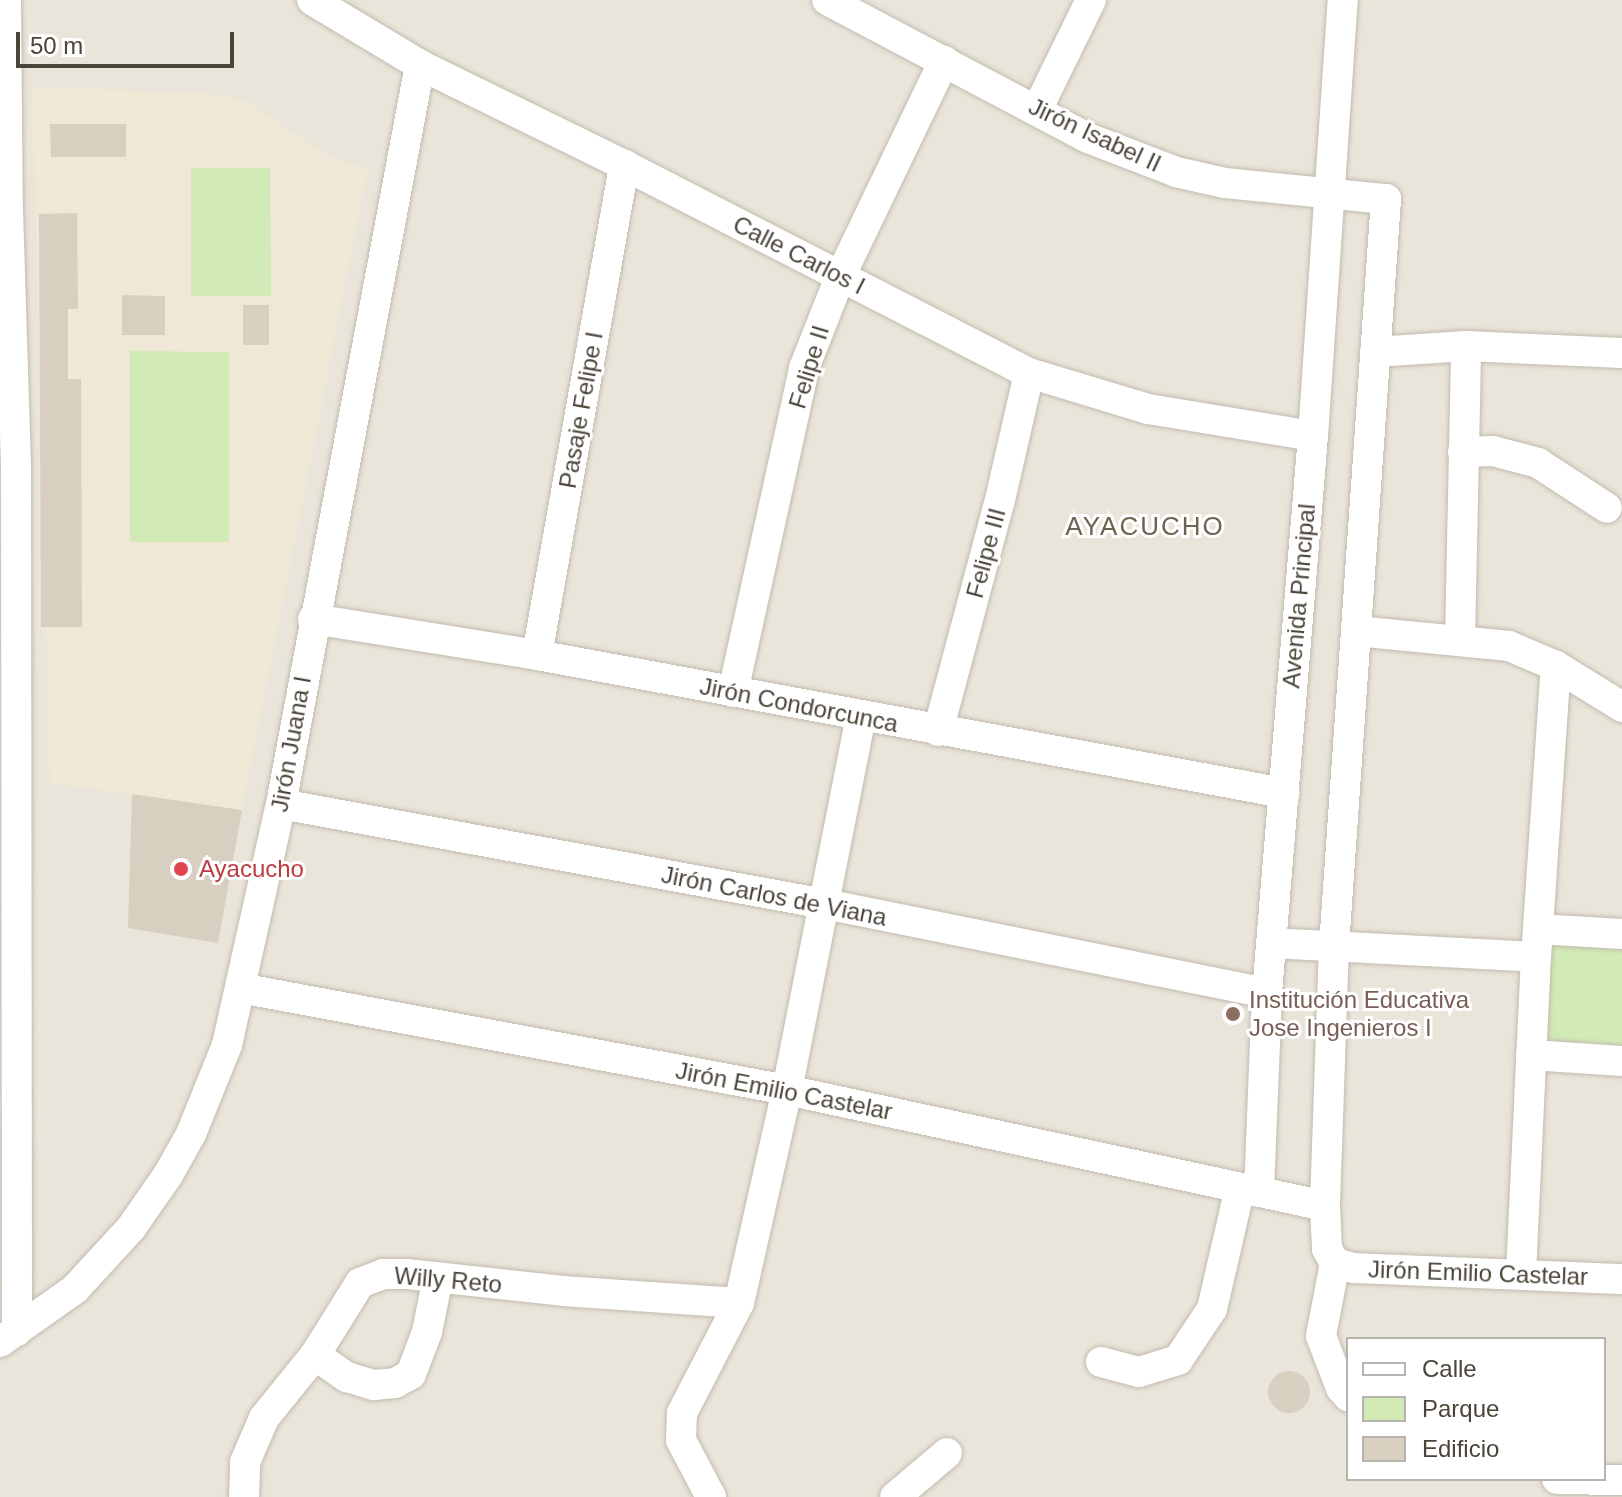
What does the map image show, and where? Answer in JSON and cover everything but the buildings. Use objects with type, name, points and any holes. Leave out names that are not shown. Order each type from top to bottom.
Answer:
[{"type":"street","points":[[6,0],[4,210],[16,467],[9,892],[9,1337]]},
{"type":"street","name":"Calle Carlos I","points":[[312,0],[420,65],[624,165],[1029,373],[1148,409],[1313,436]]},
{"type":"street","name":"Jirón Isabel II","points":[[827,0],[1088,138],[1176,172],[1225,183],[1386,199],[1375,352]]},
{"type":"street","points":[[1037,110],[1091,0]]},
{"type":"street","name":"Avenida Principal","points":[[1101,1362],[1139,1372],[1178,1360],[1212,1309],[1250,1190],[1313,436],[1343,0]]},
{"type":"street","name":"Felipe II","points":[[733,692],[804,368],[840,277],[944,61]]},
{"type":"street","name":"Jirón Juana I","points":[[9,1337],[75,1289],[104,1261],[168,1175],[227,1045],[281,804],[313,619],[420,65]]},
{"type":"street","name":"Pasaje Felipe I","points":[[537,655],[624,165]]},
{"type":"street","points":[[1460,641],[1466,346]]},
{"type":"street","points":[[1346,1394],[1321,1336],[1335,1263],[1327,1249],[1325,1206],[1334,946],[1375,352],[1466,346],[1622,353]]},
{"type":"street","name":"Felipe III","points":[[938,731],[1000,500],[1029,373]]},
{"type":"street","points":[[1463,452],[1493,451],[1538,463],[1607,508]]},
{"type":"street","name":"Jirón Condorcunca","points":[[313,619],[537,655],[1284,793]]},
{"type":"street","points":[[1356,631],[1509,646],[1556,666],[1622,707]]},
{"type":"street","points":[[1521,1274],[1537,943],[1556,666]]},
{"type":"street","points":[[711,1497],[681,1440],[682,1413],[739,1303],[787,1090],[861,717]]},
{"type":"street","name":"Jirón Carlos de Viana","points":[[281,804],[825,904],[1267,993]]},
{"type":"street","points":[[1271,943],[1334,946],[1537,943],[1622,934]]},
{"type":"street","name":"Jirón Emilio Castelar","points":[[240,988],[787,1090],[1325,1206]]},
{"type":"street","points":[[1531,1055],[1622,1061]]},
{"type":"street","name":"Jirón Emilio Castelar","points":[[1335,1263],[1354,1268],[1622,1279]]},
{"type":"street","name":"Willy Reto","points":[[244,1497],[245,1462],[264,1418],[315,1355],[340,1310],[360,1283],[383,1274],[739,1303]]},
{"type":"street","points":[[315,1355],[347,1377],[374,1385],[395,1383],[411,1374],[427,1332],[438,1278]]},
{"type":"street","points":[[895,1497],[947,1453]]},
{"type":"shaded area","points":[[0,0],[1622,0],[1622,1497],[0,1497]]},
{"type":"shaded area","points":[[32,88],[199,92],[243,100],[329,157],[368,169],[242,810],[50,783]]},
{"type":"green space","points":[[191,168],[270,168],[271,296],[191,296]]},
{"type":"green space","points":[[130,351],[229,352],[229,542],[130,542]]},
{"type":"green space","points":[[1546,943],[1622,947],[1622,1049],[1536,1042]]},
{"type":"place","name":"Ayacucho","points":[[181,869]]},
{"type":"place","name":"Institución Educativa Jose Ingenieros I","points":[[1233,1014]]},
{"type":"district","name":"AYACUCHO","points":[[1145,527]]}]
